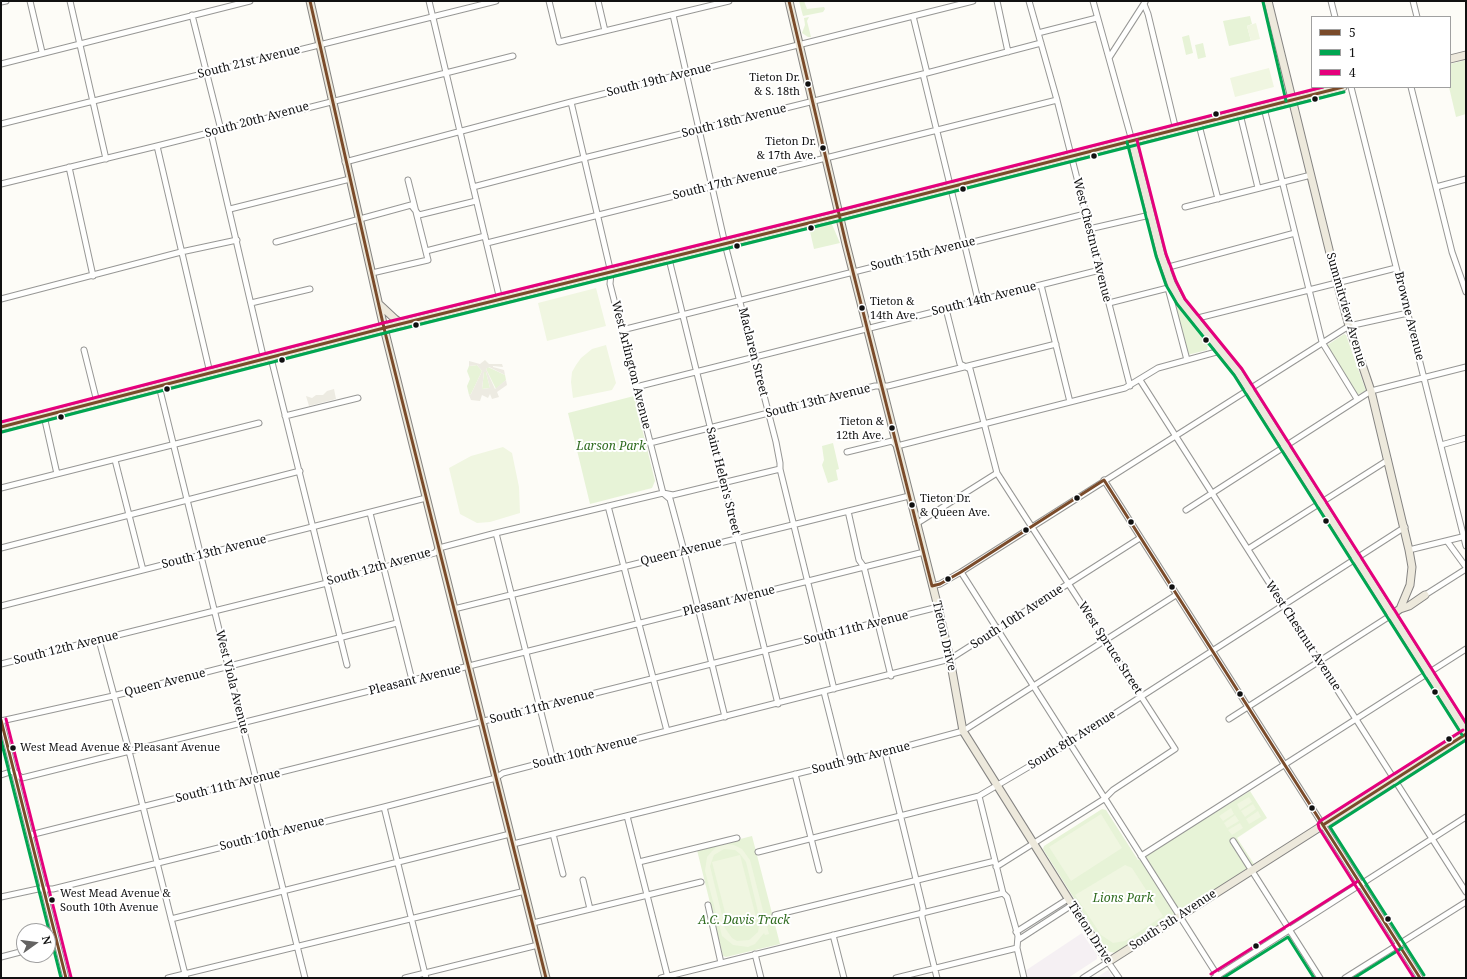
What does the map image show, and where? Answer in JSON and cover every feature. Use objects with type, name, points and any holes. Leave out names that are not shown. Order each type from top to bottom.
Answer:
[{"type":"main road","points":[[310,1],[345,162],[384,328],[546,978]]},
{"type":"main road","name":"Tieton Drive","points":[[789,1],[852,272],[938,607],[950,659],[963,731],[1108,962]]},
{"type":"main road","name":"Summitview Avenue","points":[[1268,1],[1291,100],[1337,282],[1349,326],[1371,391],[1405,527],[1412,574],[1408,592],[1400,609],[1393,614]]},
{"type":"main road","points":[[1451,59],[1466,55]]},
{"type":"main road","points":[[1,427],[384,328],[669,259],[1199,125],[1339,88]]},
{"type":"main road","points":[[1132,141],[1169,286],[1194,320],[1234,368],[1248,389],[1393,614],[1466,733]]},
{"type":"main road","points":[[379,305],[394,320],[403,324]]},
{"type":"main road","points":[[1408,592],[1416,596],[1425,595]]},
{"type":"main road","points":[[1400,609],[1409,606],[1425,595]]},
{"type":"main road","name":"South 5th Avenue","points":[[1108,962],[1466,733]]},
{"type":"street","points":[[1,2],[6,1]]},
{"type":"street","points":[[30,1],[42,52]]},
{"type":"street","points":[[70,1],[106,159]]},
{"type":"street","points":[[1,64],[42,52],[250,1]]},
{"type":"street","points":[[429,1],[500,300]]},
{"type":"street","name":"South 21st Avenue","points":[[1,124],[496,1]]},
{"type":"street","points":[[549,1],[559,42],[729,1]]},
{"type":"street","points":[[598,1],[605,30]]},
{"type":"street","name":"South 19th Avenue","points":[[345,162],[571,102],[973,1]]},
{"type":"street","points":[[998,1],[1008,52]]},
{"type":"street","name":"West Chestnut Avenue","points":[[1029,1],[1072,157],[1085,214],[1130,386]]},
{"type":"street","points":[[1093,1],[1132,141]]},
{"type":"street","points":[[1331,1],[1335,16]]},
{"type":"street","points":[[1413,1],[1417,16]]},
{"type":"street","points":[[1109,58],[1145,3]]},
{"type":"street","points":[[1145,3],[1176,130]]},
{"type":"street","points":[[192,15],[221,130]]},
{"type":"street","name":"Maclaren Street","points":[[673,15],[726,244],[834,689]]},
{"type":"street","points":[[913,16],[936,130],[978,300]]},
{"type":"street","points":[[1038,33],[1097,18]]},
{"type":"street","name":"South 18th Avenue","points":[[473,187],[699,129],[925,74],[1041,43]]},
{"type":"street","name":"South 20th Avenue","points":[[1,184],[446,74],[513,56]]},
{"type":"street","name":"Browne Avenue","points":[[1351,88],[1440,445],[1465,536],[1466,546]]},
{"type":"street","points":[[1411,88],[1452,252],[1465,284],[1466,292]]},
{"type":"street","name":"South 17th Avenue","points":[[487,243],[1057,100]]},
{"type":"street","name":"West Arlington Avenue","points":[[571,102],[611,273],[610,284],[663,493],[670,499],[684,551],[725,717]]},
{"type":"street","points":[[1264,108],[1322,342],[1357,399]]},
{"type":"street","points":[[1240,114],[1258,188]]},
{"type":"street","points":[[1199,125],[1218,199]]},
{"type":"street","points":[[211,132],[252,303],[300,472],[347,665]]},
{"type":"street","points":[[157,146],[210,374]]},
{"type":"street","points":[[68,167],[93,276]]},
{"type":"street","points":[[1185,207],[1310,176]]},
{"type":"street","points":[[230,209],[350,179]]},
{"type":"street","points":[[1436,187],[1466,179]]},
{"type":"street","points":[[372,273],[428,260],[414,211],[408,180]]},
{"type":"street","points":[[276,242],[411,205],[414,211],[419,215],[476,200]]},
{"type":"street","name":"South 15th Avenue","points":[[622,330],[1085,214]]},
{"type":"street","points":[[1089,229],[1150,214]]},
{"type":"street","points":[[1165,268],[1295,233]]},
{"type":"street","points":[[426,251],[485,236]]},
{"type":"street","points":[[1,299],[181,252],[237,240]]},
{"type":"street","name":"Saint Helen's Street","points":[[669,259],[778,704]]},
{"type":"street","points":[[1194,320],[1309,289],[1396,268]]},
{"type":"street","name":"South 14th Avenue","points":[[636,387],[1100,270]]},
{"type":"street","points":[[1041,285],[1070,402]]},
{"type":"street","points":[[1108,303],[1169,286],[1186,360]]},
{"type":"street","points":[[252,303],[310,289]]},
{"type":"street","name":"West Spruce Street","points":[[946,309],[960,364],[963,367],[970,369],[983,424],[997,473],[1175,749],[1112,790],[1104,799]]},
{"type":"street","points":[[932,586],[940,584],[961,572],[1349,326],[1408,313]]},
{"type":"street","name":"South 13th Avenue","points":[[650,443],[875,386],[882,387],[1056,344]]},
{"type":"street","points":[[84,350],[97,402]]},
{"type":"street","points":[[847,452],[892,441],[897,446],[1130,386],[1158,368],[1220,351]]},
{"type":"street","points":[[1186,510],[1371,391],[1466,367]]},
{"type":"street","name":"West Chestnut Avenue","points":[[1140,380],[1357,718],[1466,892]]},
{"type":"street","name":"West Viola Avenue","points":[[159,386],[228,667],[271,834],[305,978]]},
{"type":"street","points":[[285,416],[358,398]]},
{"type":"street","points":[[44,416],[57,474]]},
{"type":"street","points":[[1,488],[259,423]]},
{"type":"street","points":[[1440,445],[1466,438]]},
{"type":"street","points":[[115,460],[143,570]]},
{"type":"street","points":[[1248,549],[1388,460]]},
{"type":"street","name":"South 12th Avenue","points":[[1,664],[327,583],[435,553],[439,548],[496,533],[663,493],[673,495],[780,469]]},
{"type":"street","points":[[1,548],[300,472]]},
{"type":"street","points":[[916,524],[997,473]]},
{"type":"street","points":[[1104,480],[1420,978]]},
{"type":"street","name":"Queen Avenue","points":[[454,609],[909,496]]},
{"type":"street","name":"South 13th Avenue","points":[[1,606],[426,498]]},
{"type":"street","points":[[608,506],[666,731]]},
{"type":"street","points":[[848,511],[859,560],[864,567],[891,676]]},
{"type":"street","points":[[370,513],[412,680]]},
{"type":"street","name":"South 8th Avenue","points":[[758,852],[979,796],[997,787],[1069,743],[1405,527]]},
{"type":"street","points":[[496,533],[553,760]]},
{"type":"street","points":[[1409,550],[1465,536]]},
{"type":"street","name":"South 10th Avenue","points":[[1,897],[38,889],[53,889],[384,807],[496,778],[503,773],[834,689],[891,676],[950,659],[1140,538]]},
{"type":"street","points":[[1425,595],[1466,568],[1447,541]]},
{"type":"street","name":"Pleasant Avenue","points":[[1,774],[13,771],[22,778],[924,552]]},
{"type":"street","points":[[961,572],[1217,977],[1466,817]]},
{"type":"street","name":"South 9th Avenue","points":[[513,844],[842,763],[963,731],[1176,595]]},
{"type":"street","name":"South 11th Avenue","points":[[30,835],[938,607]]},
{"type":"street","points":[[1228,719],[1320,662],[1393,614]]},
{"type":"street","name":"Queen Avenue","points":[[1,721],[113,696],[397,623]]},
{"type":"street","points":[[99,640],[158,863],[185,976]]},
{"type":"street","points":[[1141,856],[1466,649]]},
{"type":"street","points":[[824,692],[842,763]]},
{"type":"street","points":[[1,721],[66,978]]},
{"type":"street","points":[[885,752],[916,880],[923,912],[922,917],[937,978]]},
{"type":"street","points":[[795,774],[819,870]]},
{"type":"street","points":[[979,796],[1003,893],[1007,897],[1018,940],[1017,948],[1023,977]]},
{"type":"street","points":[[996,867],[1104,799]]},
{"type":"street","points":[[384,807],[425,976]]},
{"type":"street","points":[[627,816],[668,977]]},
{"type":"street","points":[[171,919],[510,834]]},
{"type":"street","points":[[553,834],[563,874]]},
{"type":"street","points":[[639,862],[737,838]]},
{"type":"street","points":[[1233,841],[1320,978]]},
{"type":"street","points":[[775,915],[995,861]]},
{"type":"street","points":[[583,880],[590,909]]},
{"type":"street","points":[[533,923],[701,882]]},
{"type":"street","points":[[168,978],[185,976],[298,946],[525,891]]},
{"type":"street","points":[[661,978],[1003,893]]},
{"type":"street","points":[[1016,932],[1070,902]]},
{"type":"street","points":[[1018,940],[1070,902]]},
{"type":"street","points":[[1345,978],[1466,902]]},
{"type":"street","points":[[708,905],[721,963]]},
{"type":"street","points":[[834,935],[844,978]]},
{"type":"street","points":[[405,978],[425,976],[538,945]]},
{"type":"street","points":[[896,978],[1017,948]]},
{"type":"street","points":[[1,957],[16,953]]},
{"type":"street","points":[[755,954],[761,978]]},
{"type":"street","name":"South 5th Avenue","points":[[1083,978],[1108,962]]},
{"type":"street","name":"Tieton Drive","points":[[1108,962],[1119,978]]},
{"type":"shaded area","points":[[485,360],[489,364],[502,364],[503,367],[493,367],[504,370],[505,375],[489,367],[486,369],[495,389],[506,380],[507,385],[497,392],[499,397],[492,399],[490,394],[488,398],[482,395],[480,401],[471,400],[469,395],[471,394],[482,371],[477,365],[469,366],[469,361],[480,364]],"holes":[[[484,372],[486,372],[490,388],[482,389]]]},
{"type":"shaded area","points":[[334,389],[336,399],[309,406],[306,396],[312,398],[316,395],[323,395],[327,391]]},
{"type":"shaded area","points":[[1082,933],[1097,955],[1097,959],[1068,978],[1028,978],[1025,971]]},
{"type":"shaded area","points":[[1108,970],[1113,978],[1096,978]]},
{"type":"green space","points":[[799,1],[804,1],[807,9],[824,7],[825,9],[823,12],[803,16]]},
{"type":"green space","points":[[1250,16],[1252,24],[1247,26],[1251,41],[1229,46],[1223,21]]},
{"type":"green space","points":[[809,17],[807,21],[811,37],[808,37],[802,33],[805,25],[804,18]]},
{"type":"green space","points":[[1256,23],[1260,39],[1251,41],[1247,26]]},
{"type":"green space","points":[[1189,35],[1193,53],[1186,55],[1182,37]]},
{"type":"green space","points":[[1203,43],[1206,57],[1198,59],[1195,45]]},
{"type":"green space","points":[[1466,60],[1466,114],[1456,117],[1449,88],[1451,88],[1451,64]]},
{"type":"green space","points":[[1269,68],[1274,87],[1235,97],[1230,78]]},
{"type":"green space","points":[[831,222],[840,243],[814,249],[809,227]]},
{"type":"green space","points":[[596,288],[606,326],[547,341],[538,303]]},
{"type":"green space","points":[[1174,300],[1208,345],[1207,350],[1187,355],[1173,302]]},
{"type":"green space","points":[[1344,334],[1346,335],[1366,391],[1357,395],[1326,346]]},
{"type":"green space","points":[[606,345],[616,383],[612,390],[573,398],[571,382],[572,372],[576,365],[581,358],[592,349]]},
{"type":"green space","points":[[477,365],[482,371],[471,394],[469,395],[467,386],[470,379],[467,371],[469,366]]},
{"type":"green space","points":[[488,367],[505,375],[506,380],[496,389],[486,369]]},
{"type":"green space","points":[[484,372],[486,372],[490,388],[482,389]]},
{"type":"green space","name":"Larson Park","points":[[634,396],[655,481],[652,488],[590,504],[568,413]]},
{"type":"green space","points":[[833,443],[839,469],[836,470],[838,480],[828,483],[822,465],[824,460],[822,446]]},
{"type":"green space","points":[[503,447],[512,453],[519,487],[520,513],[490,522],[477,523],[460,514],[449,468],[471,456]]},
{"type":"green space","name":"Lions Park","points":[[1250,791],[1267,818],[1237,838],[1254,864],[1116,953],[1110,952],[1106,949],[1043,849],[1044,846],[1102,809],[1106,810],[1138,860]]},
{"type":"green space","points":[[1249,797],[1252,802],[1240,810],[1237,804]]},
{"type":"green space","points":[[1253,804],[1256,809],[1245,817],[1241,811]]},
{"type":"green space","points":[[1231,808],[1234,814],[1223,821],[1219,816]]},
{"type":"green space","points":[[1258,811],[1261,817],[1249,824],[1246,819]]},
{"type":"green space","points":[[1101,814],[1122,848],[1071,881],[1049,847]]},
{"type":"green space","points":[[1235,815],[1239,821],[1227,828],[1224,823]]},
{"type":"green space","points":[[1240,823],[1243,828],[1232,835],[1228,830]]},
{"type":"green space","name":"A.C. Davis Track","points":[[752,836],[780,944],[726,957],[723,956],[697,850]]},
{"type":"green space","points":[[726,844],[734,845],[742,849],[750,860],[769,934],[765,935],[764,933],[755,944],[748,947],[733,945],[722,936],[705,871],[707,857],[718,846]],"holes":[[[724,849],[735,850],[746,862],[760,920],[758,932],[749,940],[737,941],[732,938],[725,928],[710,866],[714,855]]]},
{"type":"green space","points":[[740,855],[756,917],[728,924],[712,862]]},
{"type":"green space","points":[[1125,865],[1132,868],[1163,916],[1125,941],[1113,943],[1101,935],[1075,895]]},
{"type":"transit line","name":"5","points":[[310,1],[384,328],[546,978]]},
{"type":"transit line","name":"5","points":[[789,1],[846,244],[932,586],[940,584],[961,572],[1104,480],[1420,978]]},
{"type":"transit line","name":"1","points":[[1263,2],[1286,101]]},
{"type":"transit line","name":"4","points":[[1,422],[383,323],[832,212],[1319,88]]},
{"type":"transit line","name":"5","points":[[1,427],[384,328],[833,217],[1339,88]]},
{"type":"transit line","name":"1","points":[[2,432],[385,333],[834,222],[1344,92]]},
{"type":"transit line","name":"4","points":[[1137,140],[1166,254],[1176,281],[1185,299],[1242,369],[1466,723]]},
{"type":"transit line","name":"1","points":[[1127,142],[1156,256],[1166,285],[1177,304],[1234,375],[1462,735]]},
{"type":"transit line","name":"4","points":[[6,719],[71,977]]},
{"type":"transit line","name":"5","points":[[1,720],[66,978]]},
{"type":"transit line","name":"4","points":[[1414,978],[1319,828],[1318,824],[1320,821],[1463,730]]},
{"type":"transit line","name":"5","points":[[1323,825],[1466,734]]},
{"type":"transit line","name":"1","points":[[1,740],[61,978]]},
{"type":"transit line","name":"1","points":[[1424,975],[1330,827],[1466,740]]},
{"type":"transit line","name":"4","points":[[1211,974],[1358,881]]},
{"type":"transit line","name":"1","points":[[1223,978],[1288,937],[1314,978]]},
{"type":"transit line","name":"1","points":[[1354,978],[1402,948]]},
{"type":"place","name":"Tieton Dr. & S. 18th","points":[[808,84]]},
{"type":"place","name":"Tieton Dr. & 17th Ave.","points":[[823,148]]},
{"type":"place","name":"Tieton & 14th Ave.","points":[[862,308]]},
{"type":"place","name":"Tieton & 12th Ave.","points":[[892,428]]},
{"type":"place","name":"Tieton Dr. & Queen Ave.","points":[[912,505]]},
{"type":"place","name":"West Mead Avenue & Pleasant Avenue","points":[[13,748]]},
{"type":"place","name":"West Mead Avenue & South 10th Avenue","points":[[52,900]]}]
